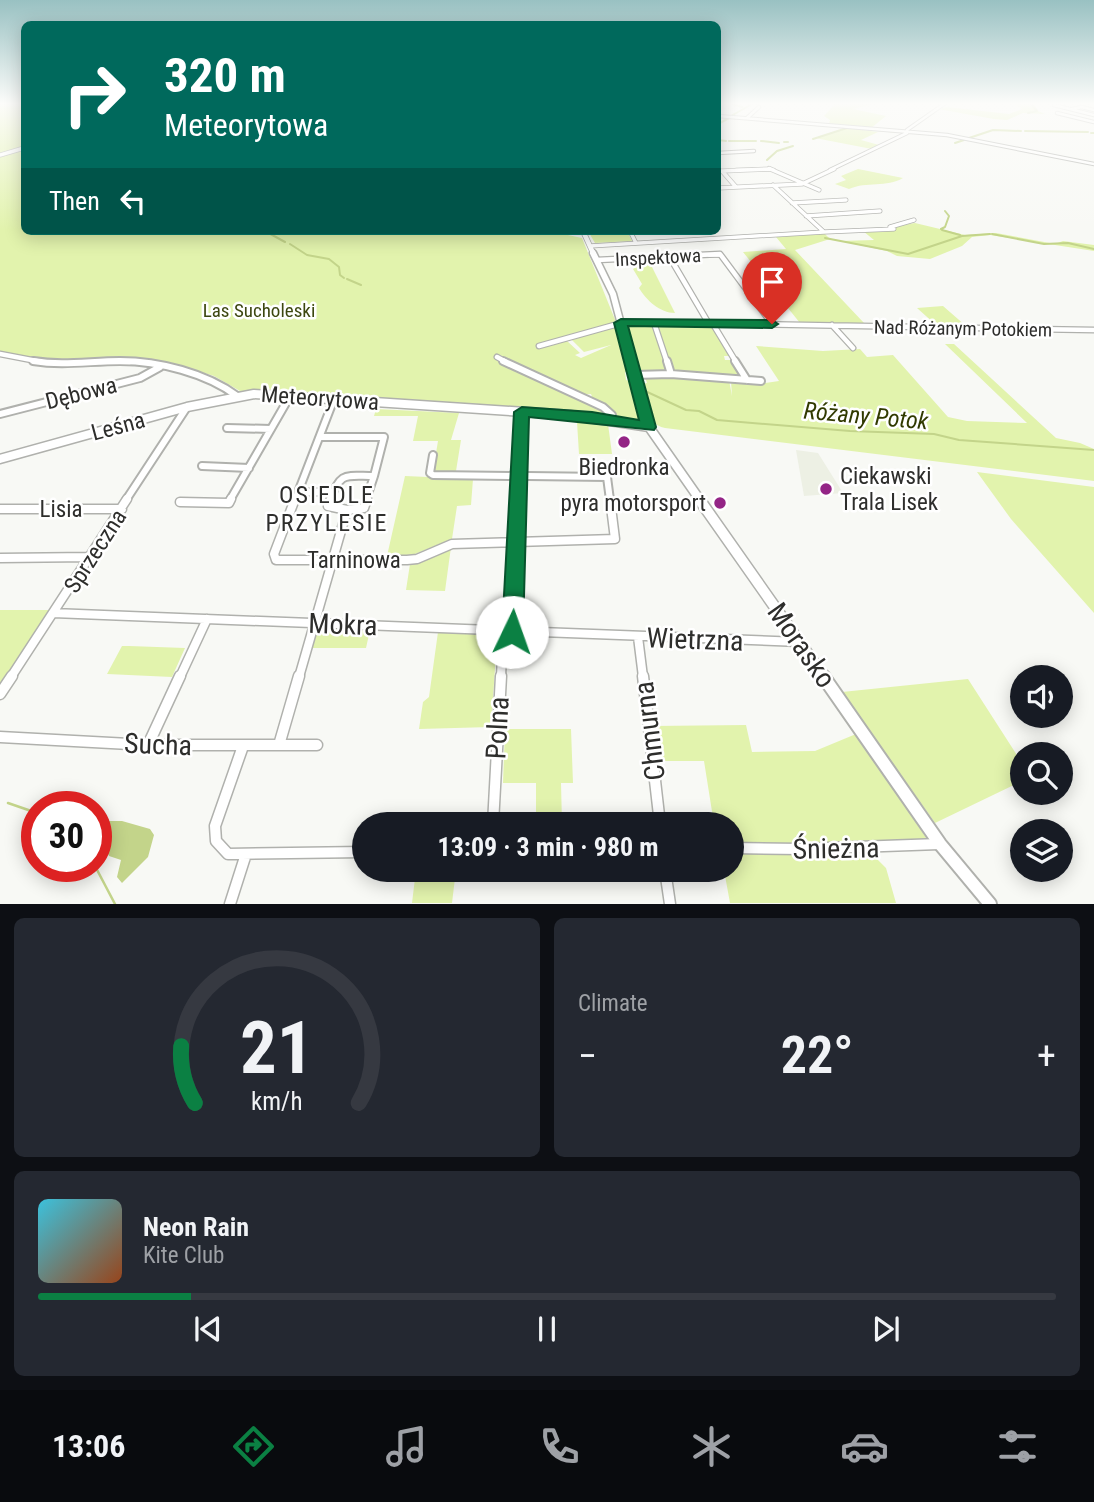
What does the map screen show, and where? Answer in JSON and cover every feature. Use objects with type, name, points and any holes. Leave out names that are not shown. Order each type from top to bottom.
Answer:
[{"type":"street","points":[[721,188],[802,184],[878,146]]},
{"type":"street","points":[[1004,146],[1094,164]]},
{"type":"street","points":[[0,155],[21,149]]},
{"type":"street","points":[[721,153],[754,152]]},
{"type":"street","points":[[721,171],[770,169],[819,190]]},
{"type":"street","points":[[721,172],[736,187]]},
{"type":"street","points":[[773,186],[824,232]]},
{"type":"street","points":[[792,203],[846,200]]},
{"type":"street","points":[[806,216],[880,211]]},
{"type":"street","points":[[882,229],[914,220]]},
{"type":"street","points":[[590,246],[894,229]]},
{"type":"street","name":"Morasko","points":[[585,235],[613,294],[649,427],[940,844],[990,904]]},
{"type":"street","points":[[632,235],[636,243]]},
{"type":"street","points":[[715,235],[718,239]]},
{"type":"street","name":"Inspektowa","points":[[597,260],[720,254],[772,324]]},
{"type":"street","points":[[670,256],[747,380]]},
{"type":"street","name":"Nad Różanym Potokiem","points":[[539,346],[621,323],[1094,330]]},
{"type":"street","points":[[654,323],[671,374]]},
{"type":"street","name":"Nad Różanym Potokiem","points":[[832,325],[853,348]]},
{"type":"street","name":"Meteorytowa","points":[[0,354],[56,365],[121,361],[198,373],[217,381],[237,396],[522,412],[649,427]]},
{"type":"street","points":[[497,357],[603,407],[610,412],[611,421]]},
{"type":"street","name":"Dębowa","points":[[0,414],[140,378],[160,367]]},
{"type":"street","points":[[634,375],[671,374],[761,380]]},
{"type":"street","name":"Leśna","points":[[0,458],[237,396]]},
{"type":"street","points":[[180,502],[229,503],[290,397]]},
{"type":"street","points":[[334,400],[320,437],[384,437],[364,508],[347,510],[328,506],[340,477],[373,476]]},
{"type":"street","name":"Sprzeczna","points":[[0,694],[187,407]]},
{"type":"street","name":"Polna","points":[[494,812],[517,543],[522,412]]},
{"type":"street","points":[[227,428],[271,429]]},
{"type":"street","name":"Tarninowa","points":[[320,437],[273,558],[276,560],[407,560],[417,559],[452,544],[615,540],[607,477],[520,476]]},
{"type":"street","points":[[433,455],[430,473],[433,475],[520,476]]},
{"type":"street","points":[[202,466],[249,468]]},
{"type":"street","points":[[305,492],[333,492]]},
{"type":"street","name":"Lisia","points":[[0,509],[122,509]]},
{"type":"street","points":[[279,745],[347,510]]},
{"type":"street","points":[[0,558],[90,558]]},
{"type":"street","name":"Mokra","points":[[53,613],[635,637]]},
{"type":"street","points":[[148,745],[207,618]]},
{"type":"street","name":"Wietrzna","points":[[635,637],[800,642]]},
{"type":"street","name":"Chmurna","points":[[635,637],[658,812]]},
{"type":"street","name":"Sucha","points":[[0,737],[148,745],[317,746]]},
{"type":"street","points":[[243,746],[215,826],[216,841],[228,854],[352,852]]},
{"type":"street","name":"Śnieżna","points":[[744,848],[814,849],[940,844]]},
{"type":"street","points":[[230,904],[246,854]]},
{"type":"street","points":[[667,882],[670,904]]},
{"type":"shaded area","points":[[796,450],[818,453],[843,493],[804,496]]},
{"type":"shaded area","points":[[112,821],[150,829],[154,835],[148,857],[122,883],[117,877],[121,860],[112,857]]},
{"type":"green space","name":"Las Sucholeski","points":[[0,146],[21,146],[21,235],[568,235],[582,238],[616,322],[538,346],[541,348],[566,340],[580,353],[575,355],[581,358],[611,345],[584,352],[571,339],[617,324],[629,372],[625,372],[626,380],[632,382],[642,421],[625,420],[594,402],[591,394],[579,395],[500,355],[494,357],[606,411],[604,416],[247,392],[240,391],[214,376],[191,369],[135,361],[62,364],[0,353]]},
{"type":"green space","points":[[858,169],[903,178],[890,183],[849,189],[835,184],[846,180],[841,176]]},
{"type":"green space","points":[[915,223],[965,235],[996,233],[1055,244],[1063,241],[1094,245],[1094,251],[990,235],[972,237],[962,246],[930,259],[897,256],[887,251],[840,241],[874,240],[863,231]]},
{"type":"green space","points":[[824,233],[830,239],[795,250],[864,323],[800,323],[743,252],[786,249],[776,237]]},
{"type":"green space","points":[[590,235],[629,235],[632,241],[595,243]]},
{"type":"green space","points":[[640,265],[651,265],[675,313],[659,308],[642,293],[639,288],[642,284],[633,269]]},
{"type":"green space","points":[[943,306],[966,326],[936,325],[917,308]]},
{"type":"green space","points":[[652,324],[666,367],[663,372],[637,371],[625,326]]},
{"type":"green space","points":[[656,325],[712,325],[730,356],[724,356],[725,360],[731,360],[742,377],[674,372]]},
{"type":"green space","points":[[945,344],[954,344],[1056,438],[1094,449],[1094,481],[665,428],[649,417],[641,384],[647,383],[645,377],[679,376],[729,380],[732,396],[731,381],[758,384],[779,381],[756,346],[823,351],[860,349],[867,357],[893,355],[948,417],[967,421],[1027,423]]},
{"type":"green space","points":[[376,409],[459,413],[451,440],[461,440],[456,471],[433,471],[438,441],[413,441],[418,416],[374,416]]},
{"type":"green space","points":[[577,422],[608,424],[612,454],[579,454]]},
{"type":"green space","points":[[977,472],[1094,487],[1094,613],[1011,519]]},
{"type":"green space","points":[[405,476],[473,479],[471,505],[457,506],[452,539],[410,556],[387,556]]},
{"type":"green space","points":[[451,547],[445,591],[406,590],[410,564]]},
{"type":"green space","points":[[0,610],[52,610],[0,686]]},
{"type":"green space","points":[[323,627],[370,630],[366,648],[312,648],[315,633]]},
{"type":"green space","points":[[438,632],[492,635],[497,639],[491,727],[419,729],[423,702],[429,697]]},
{"type":"green space","points":[[122,646],[185,648],[172,677],[107,674]]},
{"type":"green space","points":[[968,679],[1010,744],[1010,787],[935,823],[842,692]]},
{"type":"green space","points":[[746,725],[752,752],[815,751],[856,734],[927,839],[884,842],[874,856],[886,868],[896,903],[730,903],[726,882],[744,882],[744,812],[712,812],[704,761],[657,761],[652,726]]},
{"type":"green space","points":[[505,729],[571,729],[573,783],[561,783],[562,812],[536,812],[536,783],[503,783]]},
{"type":"green space","points":[[415,882],[455,882],[452,903],[412,903]]},
{"type":"waterway","points":[[767,160],[777,151],[792,146]]},
{"type":"waterway","points":[[941,229],[945,227],[949,216],[945,211]]},
{"type":"waterway","points":[[942,230],[960,235]]},
{"type":"waterway","points":[[825,238],[908,254],[962,236],[990,234]]},
{"type":"waterway","points":[[992,234],[1044,244],[1068,243],[1094,249]]},
{"type":"waterway","name":"Różany Potok","points":[[272,235],[285,242]]},
{"type":"waterway","name":"Różany Potok","points":[[290,244],[307,255],[329,259],[339,267],[340,275],[344,278]]},
{"type":"waterway","name":"Różany Potok","points":[[347,279],[361,285]]},
{"type":"waterway","name":"Różany Potok","points":[[632,384],[633,389]]},
{"type":"waterway","name":"Różany Potok","points":[[643,390],[686,410],[699,411],[717,420],[850,431],[934,434],[959,440],[1094,450]]},
{"type":"waterway","points":[[8,803],[21,807]]},
{"type":"waterway","points":[[103,882],[115,904]]},
{"type":"place","name":"Biedronka","points":[[624,442]]},
{"type":"place","name":"Ciekawski Trala Lisek","points":[[826,489]]},
{"type":"place","name":"pyra motorsport","points":[[720,503]]},
{"type":"district","name":"OSIEDLE PRZYLESIE","points":[[327,509]]},
{"type":"route","points":[[512,632],[522,412],[592,417],[649,427],[621,323],[772,324]]}]
